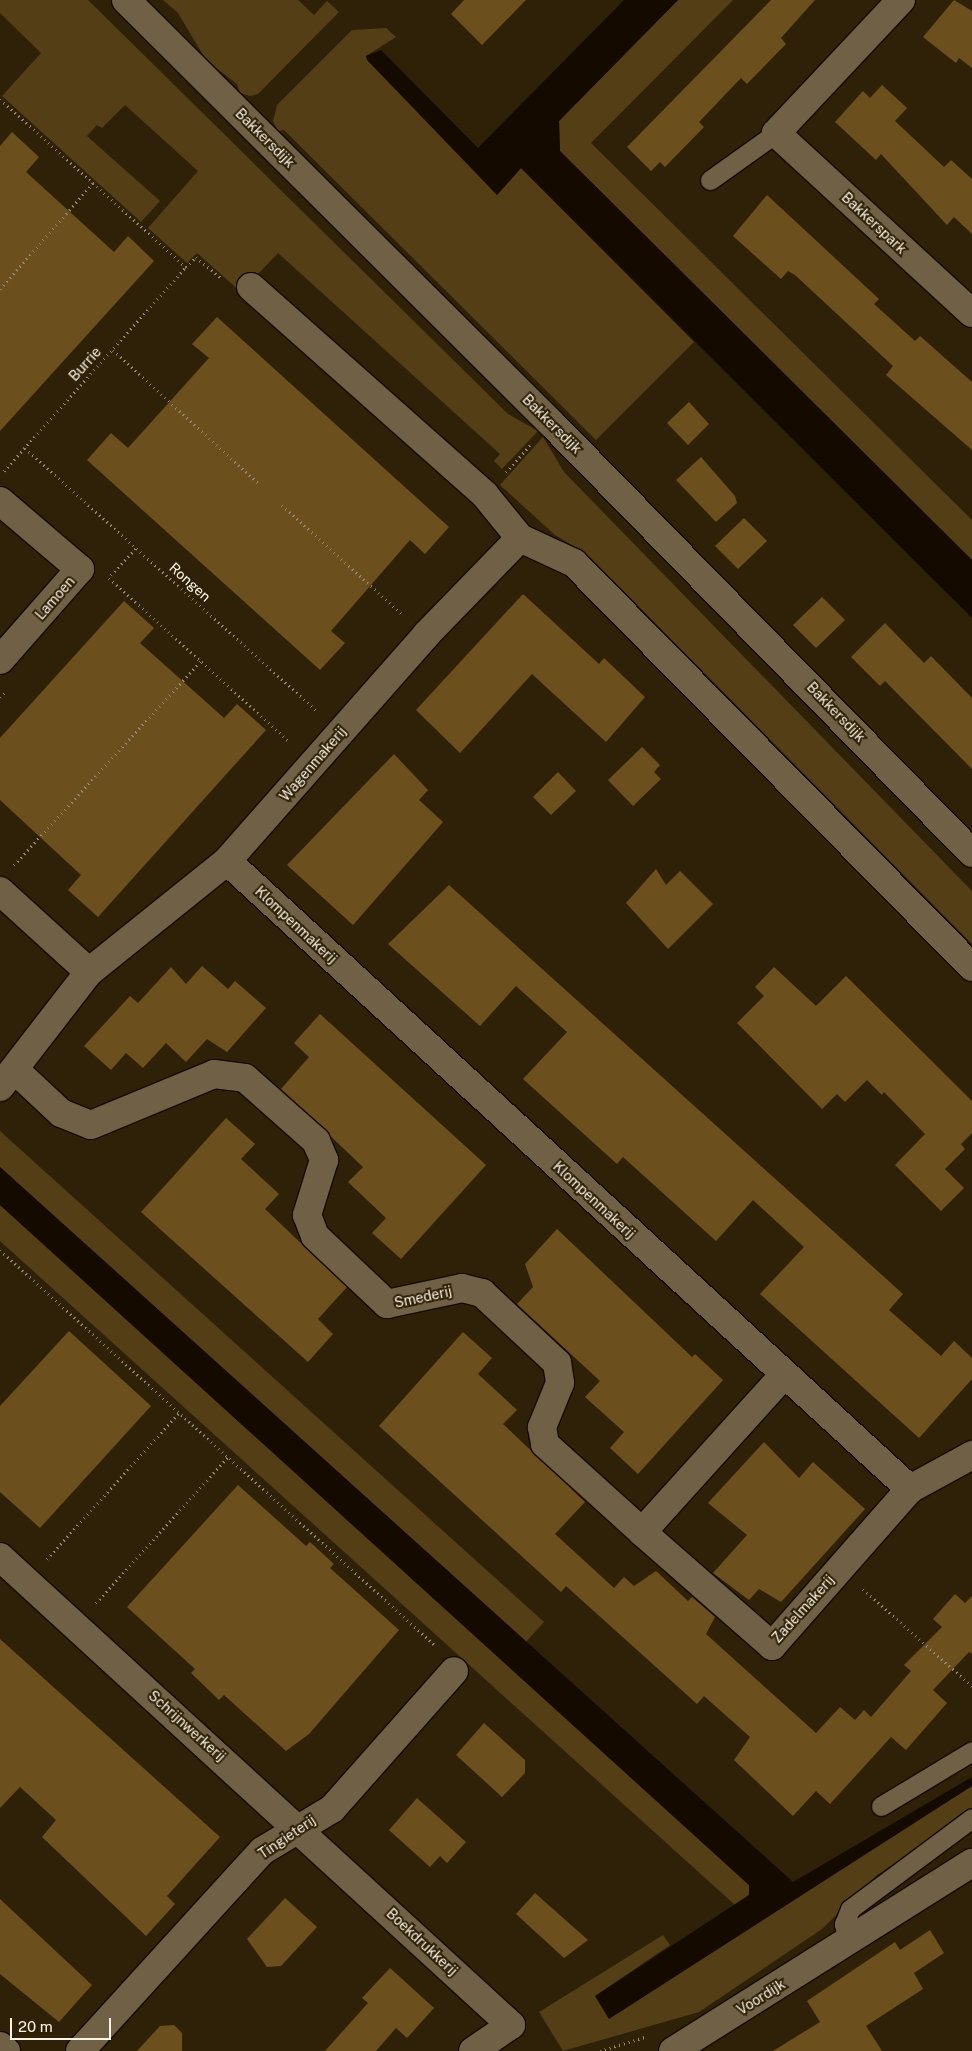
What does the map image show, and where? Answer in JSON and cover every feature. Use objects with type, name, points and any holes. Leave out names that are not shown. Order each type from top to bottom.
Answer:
[{"type":"street","name":"Bakkersdijk","points":[[126,0],[559,431],[972,853]]},
{"type":"street","points":[[776,133],[901,0]]},
{"type":"street","name":"Bakkerspark","points":[[776,133],[972,313]]},
{"type":"street","points":[[251,287],[485,494],[520,538],[574,563],[972,967]]},
{"type":"street","name":"Lamoen","points":[[0,501],[80,569],[0,660]]},
{"type":"street","name":"Wagenmakerij","points":[[8,1078],[89,972],[227,861],[426,635],[520,538]]},
{"type":"street","name":"Klompenmakerij","points":[[227,861],[910,1489]]},
{"type":"street","points":[[3,882],[89,972]]},
{"type":"street","name":"Smederij","points":[[8,1078],[61,1113],[91,1125],[214,1074],[245,1078],[316,1141],[324,1160],[307,1215],[315,1236],[388,1304],[462,1288],[482,1294],[557,1363],[560,1384],[542,1427],[545,1444],[642,1532]]},
{"type":"street","points":[[642,1532],[784,1375]]},
{"type":"street","points":[[910,1489],[972,1455]]},
{"type":"street","name":"Zadelmakerij","points":[[642,1532],[772,1646],[910,1489]]},
{"type":"street","name":"Schrijnwerkerij","points":[[0,1556],[298,1827]]},
{"type":"street","name":"Tingieterij","points":[[80,2051],[262,1850],[298,1827],[332,1809],[454,1671]]},
{"type":"street","name":"Boekdrukkerij","points":[[298,1827],[511,2025],[473,2051]]},
{"type":"street","name":"Voordijk","points":[[673,2051],[972,1863]]},
{"type":"street","points":[[0,2046],[6,2051]]},
{"type":"lane","points":[[710,180],[776,133]]},
{"type":"lane","points":[[882,1806],[972,1750]]},
{"type":"lane","points":[[849,1942],[844,1924],[850,1909],[972,1818]]},
{"type":"path","points":[[0,99],[186,267],[196,257],[242,296],[251,287]]},
{"type":"path","points":[[0,289],[94,183]]},
{"type":"path","name":"Burrie","points":[[0,475],[186,267]]},
{"type":"path","points":[[113,350],[258,483]]},
{"type":"path","points":[[511,466],[538,437]]},
{"type":"path","name":"Rongen","points":[[25,448],[341,732]]},
{"type":"path","points":[[282,505],[426,635]]},
{"type":"path","points":[[109,578],[313,763]]},
{"type":"path","points":[[3,882],[201,661]]},
{"type":"path","points":[[0,1250],[452,1661],[454,1671]]},
{"type":"path","points":[[27,1581],[179,1413]]},
{"type":"path","points":[[75,1625],[228,1457]]},
{"type":"path","points":[[842,1567],[972,1686]]},
{"type":"shaded area","points":[[0,0],[88,0],[508,414],[538,431],[502,469],[494,461],[500,454],[278,253],[241,292],[197,253],[187,263],[148,228],[198,171],[125,105],[102,128],[97,125],[87,136],[160,201],[141,222],[2,96],[41,53],[0,13]]},
{"type":"shaded area","points":[[163,0],[298,0],[314,15],[327,1],[339,12],[258,94],[250,96],[240,93],[237,84],[206,60],[178,13]]},
{"type":"shaded area","points":[[624,0],[678,0],[559,121],[560,151],[972,560],[972,618],[521,168],[497,195],[367,60],[366,56],[381,50],[478,148]]},
{"type":"shaded area","points":[[678,0],[733,0],[591,143],[972,520],[972,560],[560,151],[559,121]]},
{"type":"shaded area","points":[[386,28],[396,37],[366,56],[497,195],[521,168],[694,342],[596,440],[284,130],[278,131],[273,121],[277,105],[352,30]]},
{"type":"shaded area","points":[[543,437],[564,472],[972,891],[972,944],[587,554],[555,535],[500,485]]},
{"type":"shaded area","points":[[0,1131],[544,1622],[526,1642],[0,1167]]},
{"type":"shaded area","points":[[0,1167],[793,1882],[972,1777],[972,1786],[609,2019],[595,1996],[749,1895],[749,1885],[0,1205]]},
{"type":"shaded area","points":[[0,1205],[749,1885],[749,1895],[735,1905],[0,1241]]},
{"type":"shaded area","points":[[972,1786],[972,1812],[877,1875],[822,1929],[699,2012],[563,2051],[539,2012],[663,1935],[670,1945],[595,1996],[803,1892]]},
{"type":"building","points":[[464,0],[526,0],[482,45],[451,14]]},
{"type":"building","points":[[771,0],[815,0],[781,38],[786,44],[747,84],[741,78],[699,122],[704,127],[665,167],[660,162],[651,171],[627,147]]},
{"type":"building","points":[[954,0],[972,11],[972,68],[959,58],[956,63],[923,37]]},
{"type":"building","points":[[882,85],[907,108],[895,121],[944,167],[951,160],[972,179],[972,234],[954,217],[947,225],[881,154],[876,160],[835,122],[863,91],[870,98]]},
{"type":"building","points":[[12,132],[39,157],[26,172],[114,252],[128,236],[154,261],[0,431],[0,146]]},
{"type":"building","points":[[767,195],[879,299],[874,304],[915,341],[920,336],[972,382],[972,450],[886,375],[893,366],[795,275],[788,271],[781,279],[733,236]]},
{"type":"building","points":[[217,317],[449,527],[425,554],[410,540],[331,631],[345,643],[320,670],[87,460],[111,433],[128,448],[209,358],[192,344]]},
{"type":"building","points":[[689,402],[709,424],[688,445],[667,423]]},
{"type":"building","points":[[701,457],[735,496],[737,503],[716,522],[676,480]]},
{"type":"building","points":[[744,518],[767,541],[738,569],[715,546]]},
{"type":"building","points":[[523,594],[599,664],[604,658],[645,697],[606,742],[532,674],[460,753],[416,710]]},
{"type":"building","points":[[822,597],[845,620],[816,648],[793,625]]},
{"type":"building","points":[[124,601],[154,628],[140,643],[224,718],[237,704],[266,730],[98,917],[68,890],[81,875],[0,800],[0,738]]},
{"type":"building","points":[[885,623],[924,663],[931,656],[972,698],[972,769],[885,681],[880,686],[851,657]]},
{"type":"building","points":[[642,747],[660,765],[654,772],[661,779],[633,806],[608,780]]},
{"type":"building","points":[[394,754],[428,790],[419,800],[443,822],[353,925],[287,865]]},
{"type":"building","points":[[558,772],[576,791],[551,815],[533,797]]},
{"type":"building","points":[[656,869],[666,885],[680,871],[713,904],[668,949],[626,903]]},
{"type":"building","points":[[449,885],[903,1294],[889,1310],[941,1356],[954,1341],[972,1358],[972,1379],[919,1438],[760,1294],[804,1247],[753,1200],[716,1241],[623,1157],[617,1164],[523,1079],[567,1032],[516,986],[480,1026],[388,944]]},
{"type":"building","points":[[202,966],[228,989],[235,981],[266,1008],[227,1052],[207,1039],[186,1062],[166,1043],[143,1068],[126,1053],[111,1070],[84,1046],[130,996],[138,1003],[171,967],[186,984]]},
{"type":"building","points":[[774,967],[816,1006],[846,976],[972,1101],[972,1133],[961,1144],[965,1149],[945,1169],[964,1188],[941,1211],[895,1165],[925,1134],[884,1092],[882,1095],[867,1080],[845,1102],[837,1094],[822,1109],[737,1023],[764,996],[755,987]]},
{"type":"building","points":[[320,1014],[486,1165],[401,1259],[372,1233],[386,1218],[348,1182],[363,1167],[281,1089],[309,1057],[294,1043]]},
{"type":"building","points":[[226,1118],[255,1144],[241,1159],[279,1194],[265,1209],[347,1287],[318,1319],[333,1334],[308,1362],[141,1212]]},
{"type":"building","points":[[557,1229],[692,1357],[695,1354],[723,1380],[638,1474],[610,1448],[624,1432],[585,1397],[600,1381],[517,1304],[533,1287],[525,1264]]},
{"type":"building","points":[[69,1331],[151,1406],[40,1528],[0,1492],[0,1406]]},
{"type":"building","points":[[463,1332],[492,1358],[478,1374],[517,1410],[503,1424],[585,1502],[555,1534],[614,1588],[624,1577],[634,1586],[656,1571],[688,1601],[692,1597],[715,1617],[706,1634],[816,1733],[840,1707],[855,1720],[864,1710],[871,1717],[911,1671],[904,1665],[942,1627],[933,1619],[955,1594],[965,1603],[972,1596],[972,1654],[969,1652],[933,1690],[947,1703],[906,1750],[891,1737],[830,1804],[816,1791],[793,1816],[734,1760],[750,1737],[704,1696],[697,1704],[566,1586],[561,1592],[379,1426]]},
{"type":"building","points":[[764,1442],[799,1478],[813,1462],[865,1509],[781,1602],[759,1589],[749,1600],[713,1573],[747,1535],[708,1503]]},
{"type":"building","points":[[238,1485],[306,1546],[310,1542],[334,1564],[330,1568],[399,1630],[309,1734],[286,1751],[224,1695],[219,1700],[191,1673],[195,1669],[127,1607]]},
{"type":"building","points":[[0,1639],[220,1837],[167,1896],[175,1904],[146,1936],[42,1837],[56,1820],[20,1787],[0,1808]]},
{"type":"building","points":[[484,1723],[525,1760],[525,1773],[502,1797],[456,1755]]},
{"type":"building","points":[[417,1798],[466,1842],[447,1863],[440,1856],[430,1867],[389,1830]]},
{"type":"building","points":[[535,1893],[588,1940],[564,1958],[516,1914]]},
{"type":"building","points":[[285,1898],[317,1927],[281,1966],[267,1967],[247,1939]]},
{"type":"building","points":[[0,1899],[92,1985],[59,2022],[0,1974]]},
{"type":"building","points":[[930,1930],[944,1953],[914,1973],[923,1989],[866,2026],[882,2051],[773,2051],[820,2022],[807,2001],[895,1942],[900,1950]]},
{"type":"building","points":[[390,1968],[434,2008],[407,2038],[396,2028],[376,2051],[325,2051],[368,2003],[362,1998]]},
{"type":"building","points":[[174,2025],[182,2033],[182,2051],[137,2051],[160,2026]]}]
